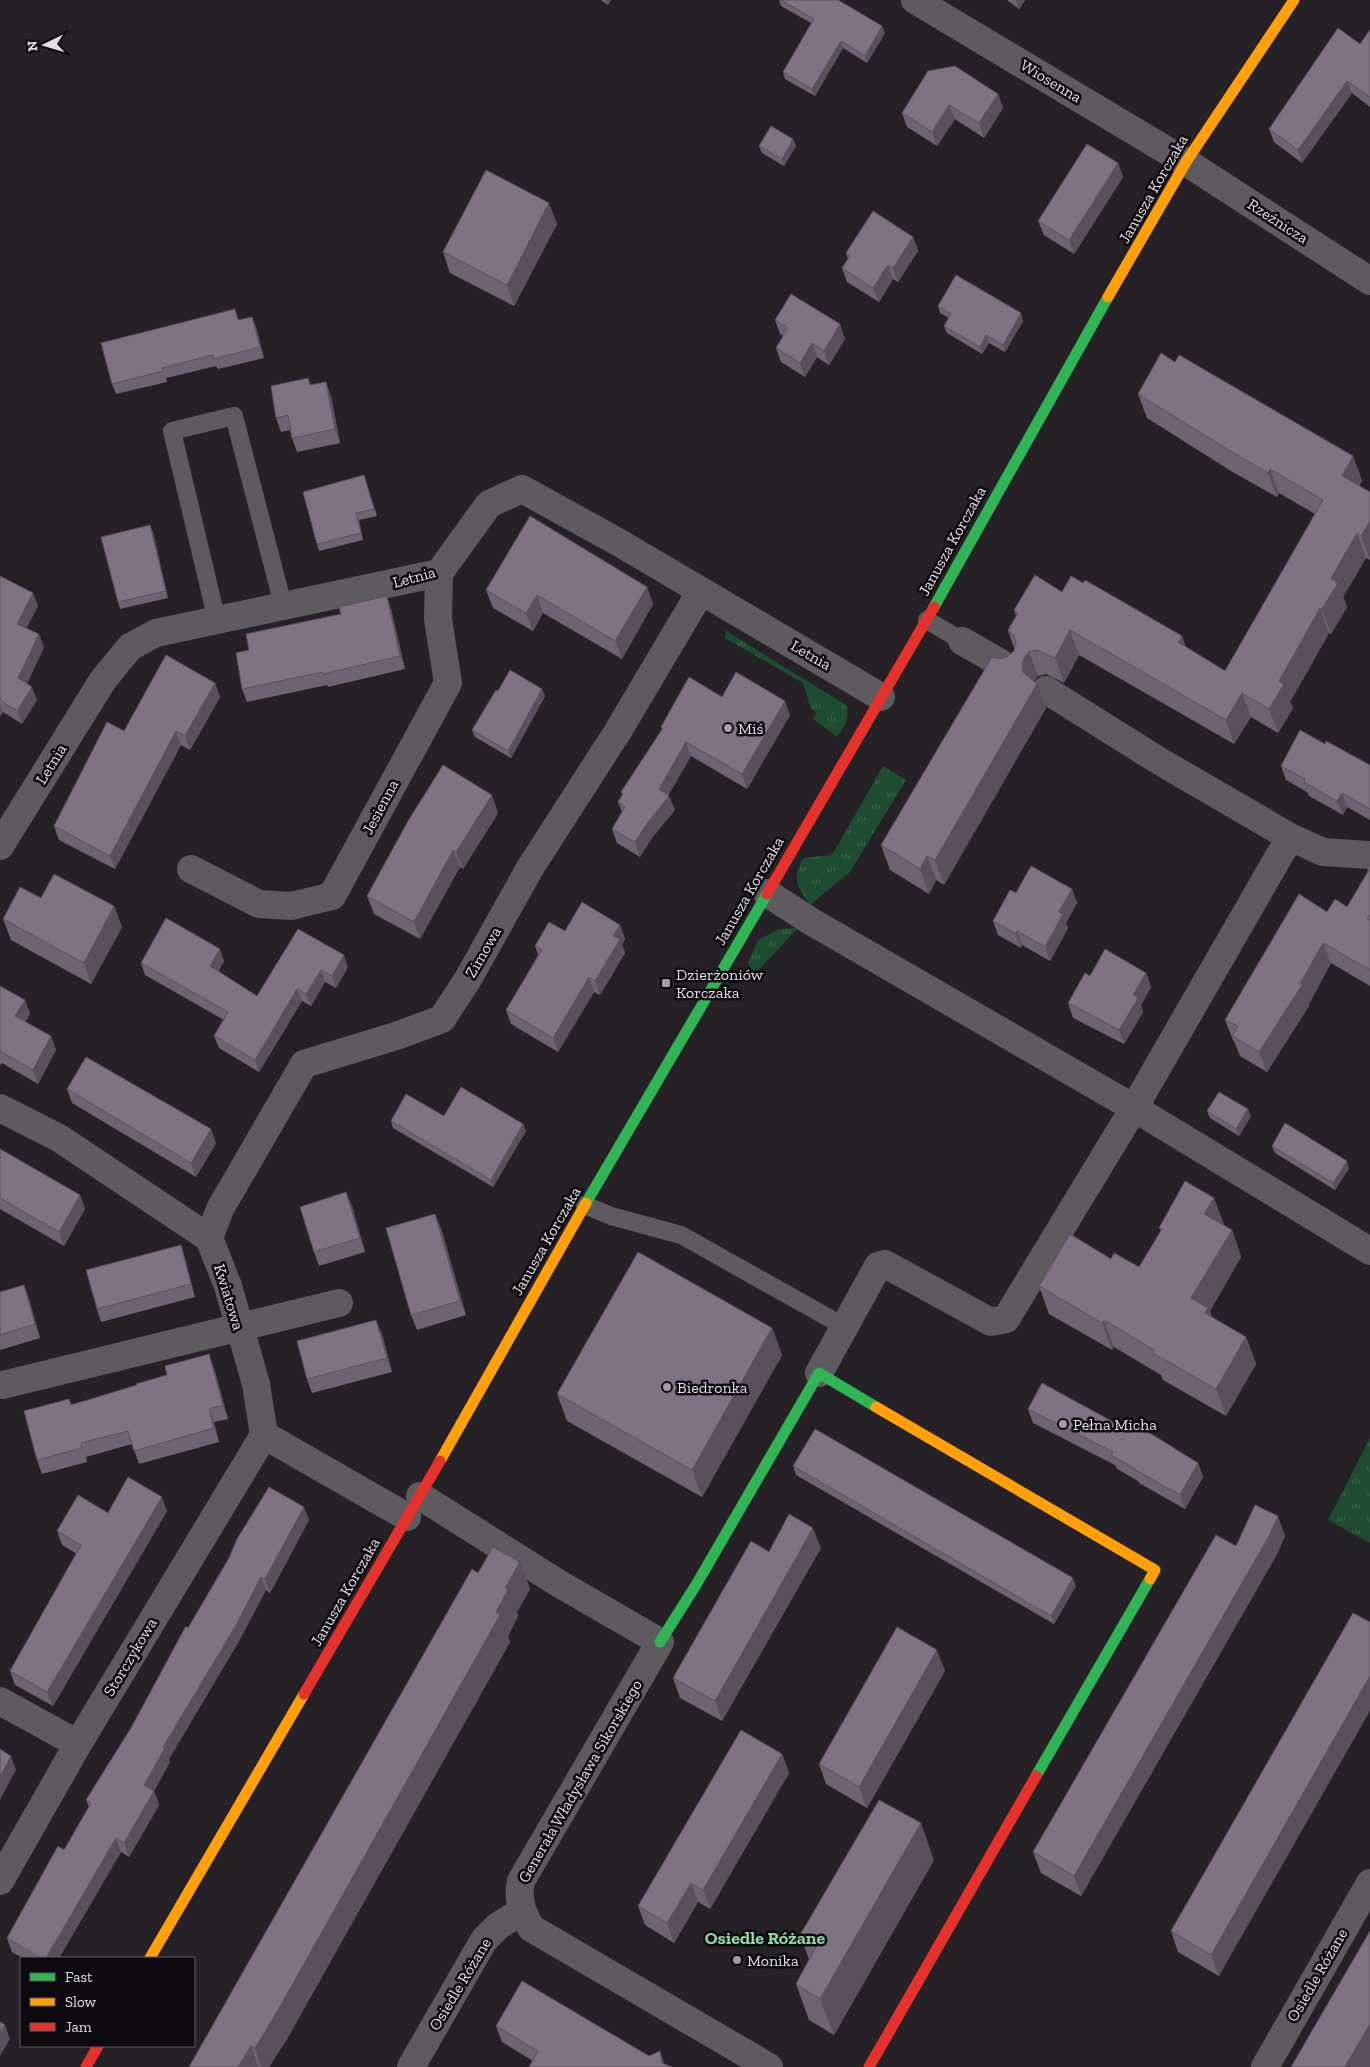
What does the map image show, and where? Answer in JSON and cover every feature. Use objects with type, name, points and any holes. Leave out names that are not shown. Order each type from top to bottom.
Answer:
[{"type":"street","name":"Wiosenna","points":[[915,0],[1186,162]]},
{"type":"street","name":"Janusza Korczaka","points":[[151,1957],[414,1507],[766,892],[927,620],[1051,396],[1186,162],[1294,0]]},
{"type":"street","name":"Rzeźnicza","points":[[1186,162],[1370,281]]},
{"type":"street","name":"Letnia","points":[[0,846],[103,680],[130,647],[156,633],[440,573],[489,504],[522,489],[881,697]]},
{"type":"street","name":"Jesienna","points":[[191,870],[259,904],[291,906],[332,896],[448,683],[438,619],[440,573]]},
{"type":"street","name":"Zimowa","points":[[209,1238],[220,1209],[304,1064],[396,1036],[442,1019],[468,979],[530,868],[618,731],[701,591]]},
{"type":"street","points":[[962,641],[1009,668]]},
{"type":"street","points":[[1046,690],[1161,762],[1290,837],[1323,852],[1370,855]]},
{"type":"street","points":[[264,1435],[414,1507],[558,1583],[660,1642],[696,1585],[819,1373],[878,1266],[885,1264],[991,1322],[1006,1319],[1134,1108],[1290,837]]},
{"type":"street","points":[[766,892],[812,922],[1367,1244]]},
{"type":"street","points":[[0,1108],[59,1138],[209,1238]]},
{"type":"street","name":"Kwiatowa","points":[[209,1238],[228,1286],[256,1384],[264,1435]]},
{"type":"street","points":[[3,1385],[339,1303]]},
{"type":"street","points":[[819,1373],[1155,1570],[869,2067]]},
{"type":"street","name":"Storczykowa","points":[[0,1881],[78,1744],[264,1435]]},
{"type":"street","name":"Generała Władysława Sikorskiego","points":[[660,1642],[521,1881],[518,1894],[522,1911],[531,1928],[549,1941],[769,2067]]},
{"type":"street","points":[[0,1701],[78,1744]]},
{"type":"street","name":"Osiedle Różane","points":[[1265,2067],[1370,1882]]},
{"type":"street","name":"Osiedle Różane","points":[[411,2067],[484,1940],[498,1926],[522,1911]]},
{"type":"street","points":[[86,2067],[97,2047]]},
{"type":"lane","points":[[216,621],[172,431],[234,416],[283,605]]},
{"type":"lane","points":[[927,620],[962,641]]},
{"type":"lane","points":[[585,1206],[611,1216],[681,1236],[845,1327]]},
{"type":"green space","points":[[726,631],[846,705],[846,722],[837,737],[813,719],[816,712],[811,709],[803,683],[725,638]]},
{"type":"green space","points":[[883,766],[906,780],[850,872],[810,905],[797,882],[797,872],[803,858],[832,855]]},
{"type":"green space","points":[[798,928],[753,976],[748,962],[758,940],[779,929]]},
{"type":"green space","points":[[1370,1438],[1370,1543],[1328,1520]]},
{"type":"building","points":[[781,0],[838,0],[882,26],[865,56],[841,41],[812,89],[783,72],[814,19]]},
{"type":"building","points":[[1338,28],[1360,44],[1370,30],[1370,97],[1347,81],[1298,150],[1269,129]]},
{"type":"building","points":[[955,66],[998,94],[979,123],[949,105],[932,132],[902,113],[928,71]]},
{"type":"building","points":[[771,126],[793,139],[782,159],[759,146]]},
{"type":"building","points":[[1087,144],[1118,163],[1069,240],[1038,221]]},
{"type":"building","points":[[486,170],[549,203],[507,285],[443,252]]},
{"type":"building","points":[[873,211],[913,237],[893,268],[888,265],[873,288],[842,268],[850,256],[846,253]]},
{"type":"building","points":[[956,275],[1021,313],[1003,345],[986,335],[980,347],[944,326],[951,314],[938,306]]},
{"type":"building","points":[[791,294],[840,324],[824,351],[812,343],[800,363],[776,348],[788,328],[775,320]]},
{"type":"building","points":[[235,309],[238,320],[252,317],[260,347],[214,359],[213,355],[162,368],[163,371],[112,384],[101,343]]},
{"type":"building","points":[[1161,353],[1175,362],[1179,355],[1353,456],[1342,476],[1370,492],[1370,521],[1361,536],[1357,533],[1331,578],[1338,583],[1322,609],[1320,608],[1279,681],[1284,684],[1269,709],[1242,693],[1226,720],[1070,630],[1055,658],[1037,650],[1029,652],[1022,664],[1023,672],[1037,684],[935,860],[927,856],[920,869],[881,845],[992,657],[1000,659],[1007,657],[1014,651],[1016,643],[1014,636],[1008,630],[1018,613],[1014,610],[1035,575],[1062,592],[1071,576],[1083,583],[1085,580],[1182,636],[1178,642],[1225,671],[1323,500],[1270,469],[1268,473],[1138,394]]},
{"type":"building","points":[[308,378],[310,385],[326,382],[335,429],[292,438],[288,415],[276,418],[271,386]]},
{"type":"building","points":[[364,475],[374,509],[356,513],[361,533],[317,544],[303,492]]},
{"type":"building","points":[[530,516],[647,587],[615,641],[537,595],[526,613],[486,590]]},
{"type":"building","points":[[150,525],[166,591],[118,602],[101,537]]},
{"type":"building","points":[[0,576],[33,593],[17,624],[39,634],[18,678],[32,687],[17,711],[0,700]]},
{"type":"building","points":[[387,596],[400,656],[323,674],[323,672],[242,689],[236,653],[249,650],[246,634],[341,614],[339,607]]},
{"type":"building","points":[[166,655],[215,683],[185,736],[176,731],[110,856],[54,826],[107,722],[124,731]]},
{"type":"building","points":[[510,670],[542,689],[508,751],[472,730]]},
{"type":"building","points":[[736,672],[785,701],[742,774],[686,742],[659,789],[669,796],[635,842],[612,829],[625,807],[618,802],[623,794],[621,792],[663,728],[661,727],[689,677],[722,697]]},
{"type":"building","points":[[1300,730],[1325,744],[1326,741],[1370,765],[1370,809],[1342,793],[1337,801],[1304,782],[1305,779],[1281,766]]},
{"type":"building","points":[[443,765],[492,795],[456,852],[453,850],[414,922],[367,896],[408,821]]},
{"type":"building","points":[[1370,865],[1370,915],[1367,919],[1370,920],[1370,970],[1323,943],[1300,984],[1302,985],[1259,1052],[1232,1036],[1238,1026],[1225,1020],[1299,894],[1327,912],[1335,899],[1347,907],[1369,870],[1367,869]]},
{"type":"building","points":[[1031,866],[1072,889],[1059,912],[1063,914],[1045,947],[1017,931],[1016,934],[993,921],[1010,890],[1016,893]]},
{"type":"building","points":[[54,874],[114,906],[84,963],[3,919],[20,887],[41,898]]},
{"type":"building","points":[[582,902],[620,925],[613,936],[620,939],[595,981],[589,977],[553,1038],[506,1010],[542,950],[535,946],[549,922],[565,931]]},
{"type":"building","points":[[166,918],[220,949],[210,966],[257,996],[298,929],[344,955],[332,976],[321,970],[306,994],[297,989],[255,1060],[214,1036],[228,1012],[141,963]]},
{"type":"building","points":[[1105,949],[1146,973],[1133,995],[1138,998],[1119,1030],[1068,1003],[1085,973],[1090,976]]},
{"type":"building","points":[[0,986],[25,1000],[15,1016],[51,1036],[33,1070],[0,1051]]},
{"type":"building","points":[[86,1057],[211,1129],[191,1163],[67,1089]]},
{"type":"building","points":[[461,1087],[523,1124],[491,1180],[391,1121],[406,1094],[444,1116]]},
{"type":"building","points":[[1219,1092],[1248,1109],[1236,1129],[1207,1111]]},
{"type":"building","points":[[1285,1123],[1347,1161],[1333,1183],[1272,1146]]},
{"type":"building","points":[[0,1149],[80,1195],[59,1232],[0,1198]]},
{"type":"building","points":[[1185,1181],[1214,1198],[1204,1214],[1232,1230],[1191,1298],[1208,1308],[1205,1313],[1246,1337],[1216,1389],[1153,1353],[1154,1350],[1104,1320],[1102,1323],[1039,1286],[1070,1234],[1111,1259],[1114,1253],[1139,1267],[1162,1229],[1159,1228]]},
{"type":"building","points":[[346,1192],[360,1238],[314,1252],[300,1207]]},
{"type":"building","points":[[435,1214],[460,1301],[411,1315],[386,1228]]},
{"type":"building","points":[[181,1245],[191,1284],[97,1309],[86,1270]]},
{"type":"building","points":[[638,1252],[772,1328],[692,1470],[557,1394]]},
{"type":"building","points":[[24,1285],[35,1324],[0,1335],[0,1292]]},
{"type":"building","points":[[376,1320],[387,1358],[307,1379],[297,1341]]},
{"type":"building","points":[[209,1354],[223,1405],[209,1409],[214,1428],[134,1451],[128,1431],[81,1443],[82,1448],[37,1460],[24,1411],[69,1399],[71,1405],[137,1385],[167,1375],[165,1366]]},
{"type":"building","points":[[1042,1383],[1126,1429],[1130,1423],[1198,1463],[1180,1495],[1111,1455],[1113,1452],[1028,1409]]},
{"type":"building","points":[[815,1429],[1073,1578],[1051,1616],[793,1466]]},
{"type":"building","points":[[128,1477],[162,1497],[47,1692],[10,1671],[81,1545],[57,1531],[78,1495],[108,1513]]},
{"type":"building","points":[[269,1487],[304,1507],[265,1579],[261,1577],[235,1627],[163,1747],[165,1748],[144,1785],[154,1791],[124,1843],[116,1838],[47,1957],[39,1957],[7,1938],[58,1846],[64,1850],[91,1803],[86,1800],[131,1728],[186,1626],[188,1628],[229,1558],[237,1539]]},
{"type":"building","points":[[1255,1505],[1278,1516],[1269,1536],[1074,1876],[1033,1852],[1216,1535],[1236,1546]]},
{"type":"building","points":[[789,1514],[813,1528],[715,1701],[673,1678],[751,1541],[769,1552]]},
{"type":"building","points":[[493,1547],[520,1562],[505,1588],[508,1590],[496,1612],[500,1615],[277,2012],[255,2048],[251,2046],[238,2067],[189,2067],[472,1569],[478,1573]]},
{"type":"building","points":[[1353,1613],[1370,1622],[1370,1676],[1211,1955],[1171,1931]]},
{"type":"building","points":[[897,1627],[937,1650],[859,1787],[819,1764]]},
{"type":"building","points":[[741,1730],[782,1754],[703,1890],[691,1883],[667,1923],[638,1906]]},
{"type":"building","points":[[0,1749],[11,1756],[0,1777]]},
{"type":"building","points":[[879,1800],[921,1823],[820,1999],[796,1984],[817,1945],[800,1935]]},
{"type":"building","points":[[1370,1931],[1370,2024],[1345,2067],[1291,2067]]},
{"type":"building","points":[[522,1981],[649,2056],[660,2051],[662,2063],[672,2067],[529,2067],[538,2051],[496,2026]]},
{"type":"building","points":[[0,2022],[5,2025],[0,2033]]},
{"type":"traffic: fast","points":[[934,607],[1108,297]]},
{"type":"traffic: fast","points":[[586,1203],[767,894]]},
{"type":"traffic: fast","points":[[660,1642],[696,1585],[819,1373],[876,1407]]},
{"type":"traffic: fast","points":[[1036,1776],[1150,1579]]},
{"type":"traffic: slow","points":[[1108,297],[1186,162],[1294,0]]},
{"type":"traffic: slow","points":[[440,1461],[586,1203]]},
{"type":"traffic: slow","points":[[876,1407],[1155,1570],[1150,1579]]},
{"type":"traffic: slow","points":[[151,1957],[304,1694]]},
{"type":"traffic: jam","points":[[767,894],[934,607]]},
{"type":"traffic: jam","points":[[304,1694],[440,1461]]},
{"type":"traffic: jam","points":[[869,2067],[1036,1776]]},
{"type":"traffic: jam","points":[[86,2067],[97,2047]]},
{"type":"place","name":"Miś","points":[[728,728]]},
{"type":"place","name":"Dzierżoniów Korczaka","points":[[666,983]]},
{"type":"place","name":"Biedronka","points":[[667,1387]]},
{"type":"place","name":"Pełna Micha","points":[[1063,1424]]},
{"type":"place","name":"Monika","points":[[737,1960]]},
{"type":"district","name":"Osiedle Różane","points":[[765,1938]]}]
